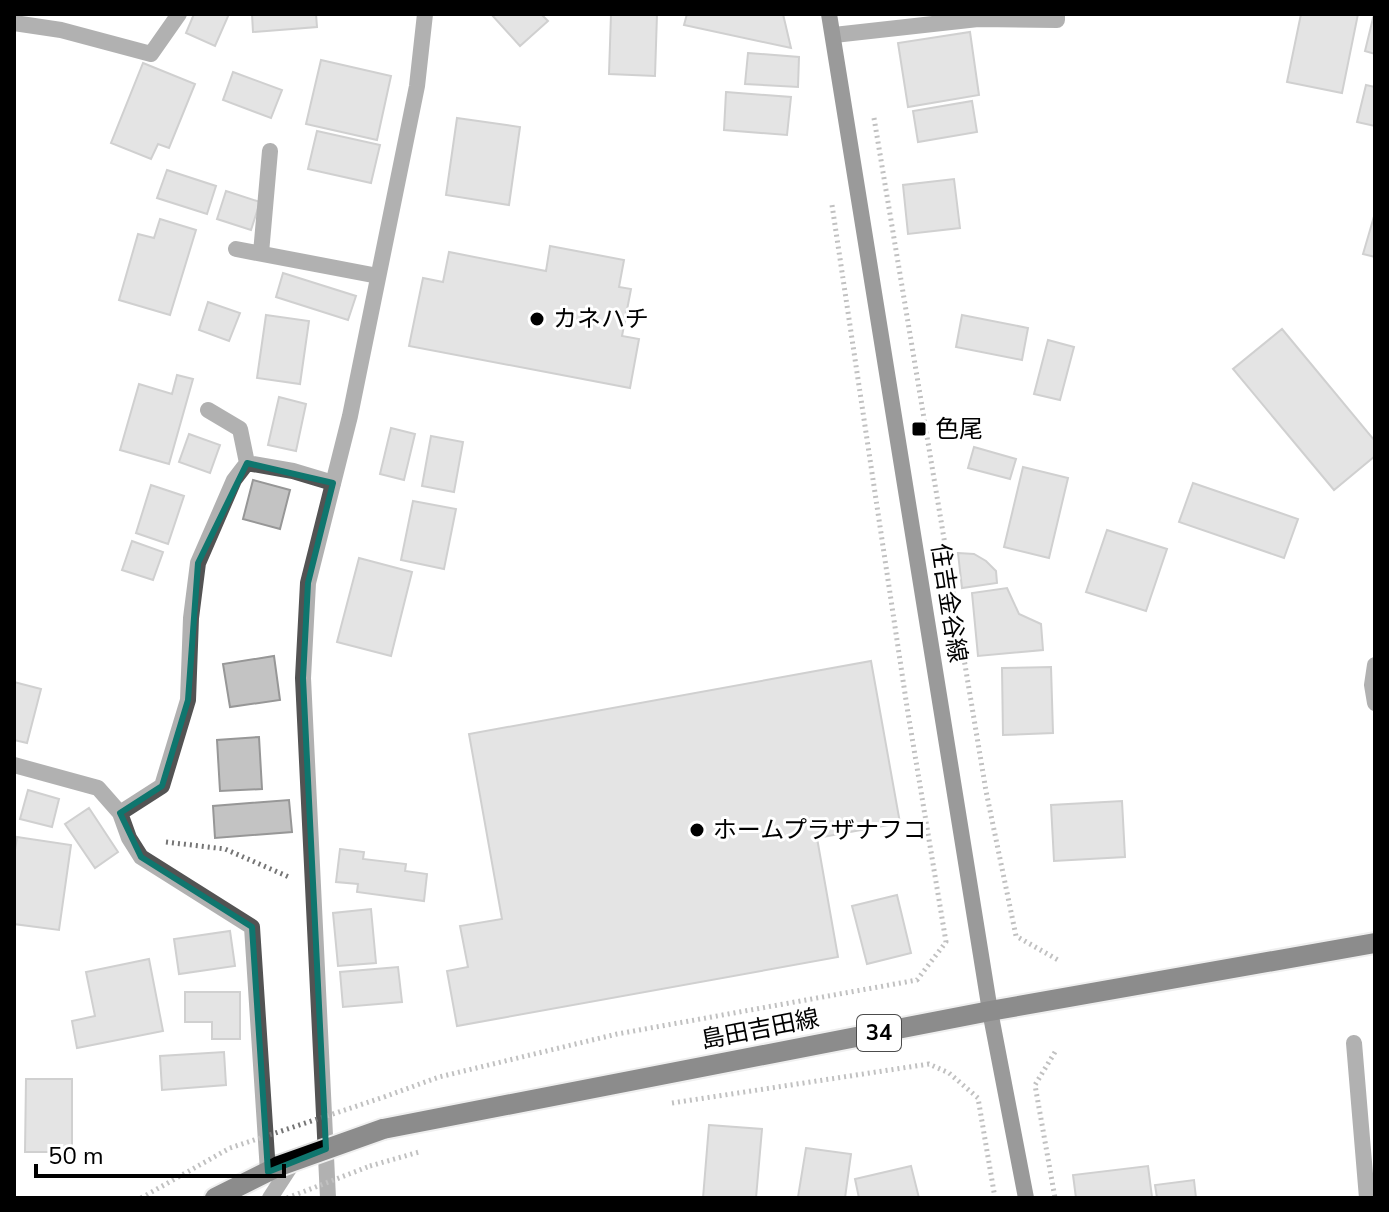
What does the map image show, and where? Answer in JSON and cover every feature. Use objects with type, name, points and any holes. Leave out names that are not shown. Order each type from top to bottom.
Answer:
[{"type":"main road","name":"住吉金谷線","points":[[829,14],[990,1011],[1026,1198]]},
{"type":"main road","name":"島田吉田線","points":[[215,1198],[280,1166],[383,1129],[990,1011],[1375,943]]},
{"type":"street","points":[[14,23],[61,30],[151,54],[179,14]]},
{"type":"street","points":[[328,1198],[303,678],[308,583],[378,276],[417,86],[425,14]]},
{"type":"street","points":[[834,35],[978,19],[1057,20],[1057,14]]},
{"type":"street","points":[[261,253],[270,151]]},
{"type":"street","points":[[236,249],[378,276]]},
{"type":"street","points":[[120,813],[162,786],[188,700],[191,618],[198,563],[234,480],[247,463],[240,429],[208,410]]},
{"type":"street","points":[[247,463],[293,471],[333,483]]},
{"type":"street","points":[[1375,665],[1372,685],[1375,703]]},
{"type":"street","points":[[14,765],[98,788],[120,813],[129,838],[141,857],[252,927],[280,1166],[270,1198]]},
{"type":"street","points":[[1354,1043],[1367,1198]]},
{"type":"path","points":[[872,110],[986,791],[1016,936],[1058,960]]},
{"type":"path","points":[[141,1198],[230,1148],[439,1077],[617,1034],[917,980],[946,942],[907,707],[832,203]]},
{"type":"path","points":[[129,838],[225,849],[292,878],[314,898]]},
{"type":"path","points":[[1055,1052],[1035,1085],[1055,1198]]},
{"type":"path","points":[[657,1105],[929,1064],[949,1073],[978,1098],[995,1198]]},
{"type":"path","points":[[287,1198],[370,1166],[426,1150]]},
{"type":"highlighted area","points":[[247,463],[333,483],[308,583],[303,678],[326,1149],[268,1172],[252,927],[141,857],[120,813],[162,786],[188,700],[198,563]]},
{"type":"building","points":[[194,14],[229,14],[215,46],[186,33]]},
{"type":"building","points":[[252,14],[316,14],[317,27],[253,32]]},
{"type":"building","points":[[491,14],[541,14],[548,21],[520,46]]},
{"type":"building","points":[[611,14],[657,14],[655,76],[609,74]]},
{"type":"building","points":[[687,14],[783,14],[791,48],[684,25]]},
{"type":"building","points":[[1301,14],[1358,14],[1342,93],[1287,82]]},
{"type":"building","points":[[1375,14],[1375,54],[1365,51]]},
{"type":"building","points":[[970,32],[979,95],[908,107],[898,43]]},
{"type":"building","points":[[748,53],[799,57],[798,87],[745,84]]},
{"type":"building","points":[[321,60],[391,76],[377,140],[306,124]]},
{"type":"building","points":[[143,63],[195,84],[169,148],[158,144],[151,159],[111,143]]},
{"type":"building","points":[[233,72],[282,90],[271,118],[223,100]]},
{"type":"building","points":[[1366,85],[1375,87],[1375,126],[1357,122]]},
{"type":"building","points":[[726,92],[791,97],[787,135],[724,130]]},
{"type":"building","points":[[972,101],[977,132],[918,142],[913,111]]},
{"type":"building","points":[[457,118],[520,127],[509,205],[446,195]]},
{"type":"building","points":[[317,131],[380,145],[371,183],[308,169]]},
{"type":"building","points":[[167,170],[216,186],[207,214],[157,198]]},
{"type":"building","points":[[954,179],[960,228],[908,234],[903,185]]},
{"type":"building","points":[[226,191],[260,202],[251,230],[217,219]]},
{"type":"building","points":[[1375,213],[1375,257],[1363,254]]},
{"type":"building","points":[[160,219],[196,230],[170,315],[119,300],[138,234],[154,238]]},
{"type":"building","points":[[550,246],[624,260],[619,287],[631,289],[622,336],[639,339],[630,388],[409,346],[423,278],[443,282],[449,252],[546,271]]},
{"type":"building","points":[[283,273],[356,296],[348,320],[276,297]]},
{"type":"building","points":[[208,302],[240,313],[229,341],[199,330]]},
{"type":"building","points":[[266,315],[309,321],[300,384],[257,378]]},
{"type":"building","points":[[962,315],[1028,328],[1022,360],[956,347]]},
{"type":"building","points":[[1282,329],[1375,441],[1375,456],[1334,490],[1233,369]]},
{"type":"building","points":[[1048,340],[1074,347],[1060,400],[1034,394]]},
{"type":"building","points":[[177,375],[193,379],[169,464],[120,450],[139,384],[172,394]]},
{"type":"building","points":[[279,397],[306,404],[296,451],[268,445]]},
{"type":"building","points":[[391,428],[415,434],[404,480],[380,474]]},
{"type":"building","points":[[189,434],[220,445],[210,473],[179,462]]},
{"type":"building","points":[[431,436],[463,442],[454,492],[422,486]]},
{"type":"building","points":[[974,447],[1016,459],[1010,479],[968,468]]},
{"type":"building","points":[[1023,467],[1068,478],[1049,558],[1004,547]]},
{"type":"building","points":[[253,480],[290,490],[280,529],[243,519]]},
{"type":"building","points":[[1193,483],[1298,519],[1284,558],[1179,522]]},
{"type":"building","points":[[151,485],[184,496],[168,544],[136,533]]},
{"type":"building","points":[[413,501],[456,509],[444,569],[401,560]]},
{"type":"building","points":[[1107,530],[1167,549],[1146,611],[1086,592]]},
{"type":"building","points":[[132,541],[163,552],[153,580],[122,570]]},
{"type":"building","points":[[958,553],[974,554],[986,561],[996,571],[997,583],[962,588]]},
{"type":"building","points":[[359,558],[412,572],[391,656],[337,642]]},
{"type":"building","points":[[1007,588],[1019,614],[1041,624],[1043,650],[978,656],[972,593]]},
{"type":"building","points":[[274,656],[280,700],[230,707],[223,664]]},
{"type":"building","points":[[871,661],[900,823],[817,838],[838,957],[457,1026],[447,971],[468,967],[460,926],[502,919],[469,734]]},
{"type":"building","points":[[1051,667],[1053,733],[1003,735],[1002,668]]},
{"type":"building","points":[[14,682],[41,689],[27,743],[14,740]]},
{"type":"building","points":[[259,737],[262,789],[220,791],[217,740]]},
{"type":"building","points":[[28,790],[59,799],[52,827],[20,819]]},
{"type":"building","points":[[289,800],[292,832],[215,838],[213,806]]},
{"type":"building","points":[[1122,801],[1125,857],[1054,861],[1051,805]]},
{"type":"building","points":[[89,808],[118,852],[95,868],[65,824]]},
{"type":"building","points":[[17,837],[71,845],[59,930],[14,924]]},
{"type":"building","points":[[340,849],[364,852],[363,859],[406,864],[405,871],[427,874],[424,901],[357,892],[358,884],[336,882]]},
{"type":"building","points":[[897,895],[911,953],[867,964],[852,906]]},
{"type":"building","points":[[371,909],[376,963],[338,966],[333,913]]},
{"type":"building","points":[[230,931],[235,966],[179,974],[174,939]]},
{"type":"building","points":[[149,959],[163,1031],[77,1048],[72,1021],[95,1016],[86,972]]},
{"type":"building","points":[[398,967],[402,1002],[343,1007],[340,972]]},
{"type":"building","points":[[185,992],[240,992],[240,1039],[212,1039],[212,1022],[185,1022]]},
{"type":"building","points":[[224,1052],[226,1085],[162,1090],[160,1056]]},
{"type":"building","points":[[26,1079],[72,1079],[72,1152],[25,1152]]},
{"type":"building","points":[[709,1125],[762,1129],[756,1198],[703,1198]]},
{"type":"building","points":[[806,1148],[851,1154],[845,1198],[798,1197]]},
{"type":"building","points":[[911,1166],[919,1198],[859,1198],[855,1179]]},
{"type":"building","points":[[1148,1166],[1152,1197],[1076,1198],[1073,1175]]},
{"type":"building","points":[[1194,1180],[1196,1198],[1157,1198],[1155,1185]]},
{"type":"place","name":"カネハチ","points":[[537,319]]},
{"type":"place","name":"色尾","points":[[919,429]]},
{"type":"place","name":"ホームプラザナフコ","points":[[697,830]]}]
